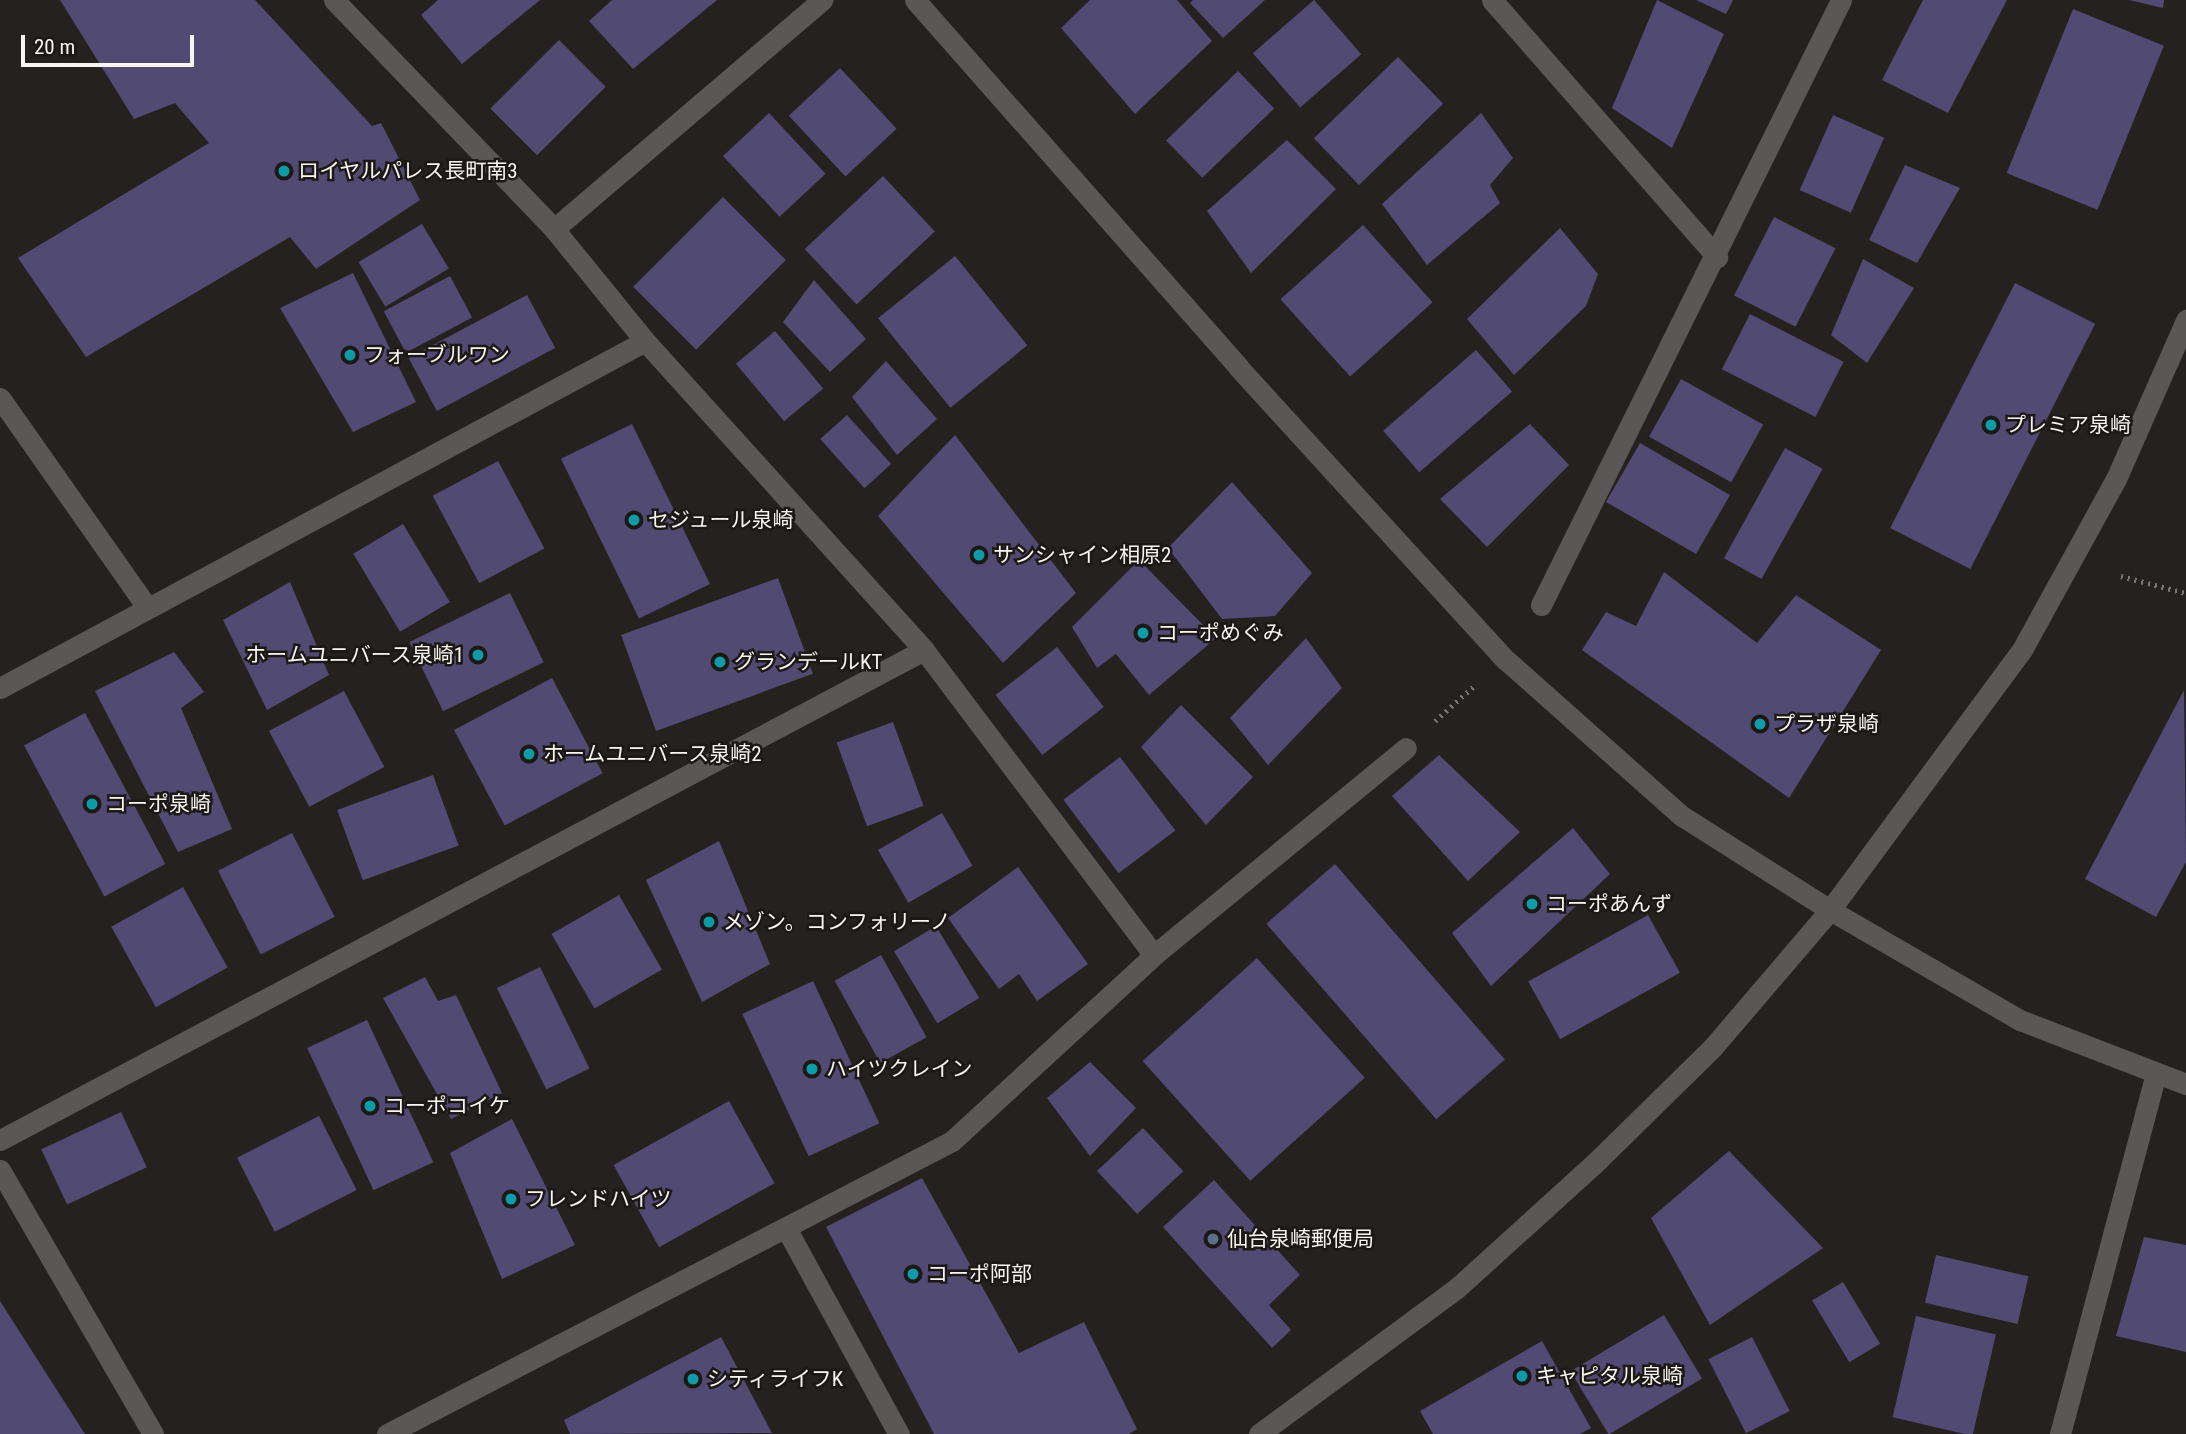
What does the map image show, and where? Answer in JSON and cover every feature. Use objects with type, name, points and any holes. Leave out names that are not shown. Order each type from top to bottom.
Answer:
[{"type":"street","points":[[334,0],[554,229],[645,341],[924,650],[1154,955]]},
{"type":"street","points":[[554,229],[822,0]]},
{"type":"street","points":[[915,0],[1238,367],[1506,660],[1682,816],[1830,910],[2020,1020],[2155,1076],[2186,1084]]},
{"type":"street","points":[[1492,0],[1717,257]]},
{"type":"street","points":[[1541,605],[1717,257],[1841,0]]},
{"type":"street","points":[[1259,1434],[1457,1288],[1598,1160],[1713,1047],[1830,910],[2023,648],[2116,479],[2186,320]]},
{"type":"street","points":[[0,688],[645,341]]},
{"type":"street","points":[[0,398],[147,607]]},
{"type":"street","points":[[0,1140],[924,650]]},
{"type":"street","points":[[387,1434],[952,1141],[1154,955],[1406,748]]},
{"type":"street","points":[[2060,1434],[2155,1076]]},
{"type":"street","points":[[0,1170],[153,1434]]},
{"type":"street","points":[[786,1228],[899,1434]]},
{"type":"path","points":[[2121,576],[2186,593]]},
{"type":"path","points":[[1456,703],[1476,684]]},
{"type":"building","name":"ロイヤルパレス長町南3","points":[[60,0],[255,0],[372,126],[381,123],[420,200],[316,269],[290,237],[86,357],[18,258],[209,143],[175,103],[134,119]]},
{"type":"building","points":[[438,0],[540,0],[462,64],[421,15]]},
{"type":"building","points":[[612,0],[717,0],[633,69],[589,21]]},
{"type":"building","points":[[1090,0],[1177,0],[1212,41],[1135,114],[1061,28]]},
{"type":"building","points":[[1193,0],[1265,0],[1223,38],[1190,3]]},
{"type":"building","points":[[1314,0],[1361,54],[1300,107],[1253,53]]},
{"type":"building","points":[[1657,0],[1724,34],[1672,148],[1612,108]]},
{"type":"building","points":[[1696,0],[1733,0],[1726,14]]},
{"type":"building","points":[[1923,0],[2007,0],[1948,113],[1882,80]]},
{"type":"building","points":[[2129,0],[2164,0],[2163,8]]},
{"type":"building","points":[[2073,9],[2164,46],[2098,210],[2007,173]]},
{"type":"building","points":[[559,40],[606,87],[537,155],[490,109]]},
{"type":"building","points":[[1398,57],[1443,104],[1359,185],[1314,138]]},
{"type":"building","points":[[840,68],[897,129],[845,176],[789,116]]},
{"type":"building","points":[[1238,71],[1274,108],[1202,178],[1166,140]]},
{"type":"building","points":[[769,113],[826,174],[780,217],[723,156]]},
{"type":"building","points":[[1481,113],[1513,158],[1490,185],[1500,203],[1427,265],[1382,204]]},
{"type":"building","points":[[1833,115],[1884,138],[1851,213],[1800,190]]},
{"type":"building","points":[[1287,140],[1336,189],[1251,273],[1207,211]]},
{"type":"building","points":[[1905,165],[1960,188],[1917,263],[1869,240]]},
{"type":"building","points":[[883,176],[935,232],[857,305],[805,249]]},
{"type":"building","points":[[723,197],[786,260],[696,350],[633,287]]},
{"type":"building","points":[[1774,217],[1835,248],[1796,327],[1734,295]]},
{"type":"building","points":[[422,224],[449,269],[385,307],[359,262]]},
{"type":"building","points":[[1363,225],[1433,302],[1350,377],[1281,299]]},
{"type":"building","points":[[1560,228],[1598,274],[1586,306],[1514,375],[1467,319]]},
{"type":"building","points":[[955,256],[1027,345],[950,408],[878,318]]},
{"type":"building","points":[[1863,259],[1914,288],[1867,363],[1831,335]]},
{"type":"building","name":"フォーブルワン","points":[[353,273],[416,402],[353,432],[280,308]]},
{"type":"building","points":[[450,276],[472,317],[406,353],[384,311]]},
{"type":"building","points":[[814,280],[866,339],[830,372],[783,322]]},
{"type":"building","name":"プレミア泉崎","points":[[2015,283],[2095,324],[1970,569],[1890,528]]},
{"type":"building","points":[[527,295],[555,348],[437,411],[409,358]]},
{"type":"building","points":[[1750,314],[1844,362],[1815,417],[1722,369]]},
{"type":"building","points":[[775,331],[823,388],[784,421],[736,364]]},
{"type":"building","points":[[1476,350],[1512,392],[1419,472],[1383,431]]},
{"type":"building","points":[[886,361],[937,419],[897,455],[852,397]]},
{"type":"building","points":[[1681,379],[1763,425],[1731,482],[1649,437]]},
{"type":"building","points":[[847,415],[891,464],[864,488],[820,439]]},
{"type":"building","name":"セジュール泉崎","points":[[632,424],[710,584],[639,619],[561,459]]},
{"type":"building","points":[[1530,424],[1569,465],[1487,547],[1440,499]]},
{"type":"building","name":"サンシャイン相原2","points":[[955,435],[1076,593],[1003,663],[878,516]]},
{"type":"building","points":[[1640,443],[1730,495],[1696,554],[1606,502]]},
{"type":"building","points":[[1785,448],[1823,469],[1762,579],[1724,558]]},
{"type":"building","points":[[498,461],[544,548],[479,583],[433,496]]},
{"type":"building","points":[[1232,482],[1312,573],[1275,616],[1222,619],[1168,548]]},
{"type":"building","points":[[403,524],[450,602],[400,632],[353,554]]},
{"type":"building","name":"コーポめぐみ","points":[[1139,560],[1216,638],[1149,695],[1116,654],[1097,668],[1072,627]]},
{"type":"building","name":"プラザ泉崎","points":[[1664,572],[1757,643],[1796,595],[1881,650],[1789,798],[1582,650],[1606,612],[1636,626]]},
{"type":"building","name":"グランデールKT","points":[[778,578],[813,674],[656,731],[621,635]]},
{"type":"building","points":[[290,582],[329,675],[267,710],[223,620]]},
{"type":"building","name":"ホームユニバース泉崎1","points":[[510,593],[544,662],[443,711],[409,642]]},
{"type":"building","points":[[1306,638],[1342,688],[1268,765],[1230,718]]},
{"type":"building","points":[[1057,647],[1104,707],[1042,755],[996,695]]},
{"type":"building","points":[[174,652],[204,692],[181,708],[232,829],[178,852],[95,691]]},
{"type":"building","name":"ホームユニバース泉崎2","points":[[552,678],[603,773],[505,825],[454,730]]},
{"type":"building","points":[[2184,690],[2186,862],[2156,917],[2085,879]]},
{"type":"building","points":[[344,691],[384,767],[309,807],[269,731]]},
{"type":"building","points":[[1181,705],[1253,777],[1206,825],[1141,747]]},
{"type":"building","name":"コーポ泉崎","points":[[85,713],[165,864],[104,896],[24,745]]},
{"type":"building","points":[[893,722],[923,806],[867,826],[837,743]]},
{"type":"building","points":[[1439,755],[1520,832],[1468,881],[1392,796]]},
{"type":"building","points":[[1120,757],[1175,830],[1119,873],[1063,800]]},
{"type":"building","points":[[433,775],[459,845],[363,880],[337,810]]},
{"type":"building","points":[[942,813],[972,866],[908,903],[878,850]]},
{"type":"building","name":"コーポあんず","points":[[1573,828],[1610,874],[1491,986],[1452,933]]},
{"type":"building","points":[[292,833],[335,917],[261,954],[218,871]]},
{"type":"building","name":"メゾン。コンフォリーノ","points":[[719,841],[770,964],[702,1002],[646,880]]},
{"type":"building","points":[[1335,864],[1505,1059],[1436,1119],[1266,924]]},
{"type":"building","points":[[1018,867],[1088,964],[1037,1001],[1019,974],[999,989],[948,918]]},
{"type":"building","points":[[183,887],[228,967],[156,1007],[111,927]]},
{"type":"building","points":[[619,895],[662,969],[594,1008],[551,934]]},
{"type":"building","points":[[1648,915],[1680,973],[1560,1039],[1528,981]]},
{"type":"building","points":[[936,926],[979,998],[937,1023],[894,951]]},
{"type":"building","points":[[881,955],[927,1037],[880,1063],[835,981]]},
{"type":"building","points":[[1257,958],[1365,1078],[1250,1181],[1143,1061]]},
{"type":"building","points":[[540,967],[590,1069],[546,1090],[497,988]]},
{"type":"building","points":[[425,977],[438,1001],[456,995],[502,1093],[451,1119],[383,998]]},
{"type":"building","name":"ハイツクレイン","points":[[813,981],[879,1123],[809,1156],[742,1014]]},
{"type":"building","name":"コーポコイケ","points":[[367,1020],[433,1162],[374,1190],[307,1048]]},
{"type":"building","points":[[1090,1062],[1136,1108],[1090,1156],[1047,1098]]},
{"type":"building","points":[[729,1101],[775,1183],[659,1247],[614,1165]]},
{"type":"building","points":[[121,1112],[147,1167],[67,1204],[41,1149]]},
{"type":"building","points":[[319,1116],[357,1190],[275,1232],[237,1158]]},
{"type":"building","name":"フレンドハイツ","points":[[512,1119],[575,1245],[502,1279],[450,1153]]},
{"type":"building","points":[[1143,1128],[1183,1171],[1137,1214],[1097,1171]]},
{"type":"building","points":[[1729,1151],[1823,1248],[1710,1325],[1651,1218]]},
{"type":"building","name":"コーポ阿部","points":[[922,1178],[1019,1353],[1084,1322],[1137,1429],[1129,1434],[934,1434],[826,1227]]},
{"type":"building","points":[[1214,1180],[1300,1275],[1269,1305],[1291,1330],[1272,1348],[1163,1227]]},
{"type":"building","points":[[2144,1237],[2186,1245],[2186,1352],[2116,1336]]},
{"type":"building","points":[[1936,1255],[2029,1276],[2018,1324],[1925,1303]]},
{"type":"building","points":[[1843,1282],[1880,1344],[1849,1362],[1812,1301]]},
{"type":"building","points":[[0,1301],[85,1434],[0,1434]]},
{"type":"building","points":[[1664,1315],[1702,1378],[1608,1434],[1571,1371]]},
{"type":"building","points":[[1916,1316],[1996,1334],[1973,1434],[1893,1417]]},
{"type":"building","name":"シティライフK","points":[[721,1337],[772,1433],[570,1434],[564,1420]]},
{"type":"building","points":[[1752,1337],[1790,1411],[1746,1433],[1708,1359]]},
{"type":"building","name":"キャピタル泉崎","points":[[1542,1341],[1591,1428],[1580,1434],[1433,1434],[1420,1411]]},
{"type":"place","name":"ロイヤルパレス長町南3","points":[[284,171]]},
{"type":"place","name":"フォーブルワン","points":[[350,355]]},
{"type":"place","name":"プレミア泉崎","points":[[1991,425]]},
{"type":"place","name":"セジュール泉崎","points":[[634,520]]},
{"type":"place","name":"サンシャイン相原2","points":[[979,555]]},
{"type":"place","name":"コーポめぐみ","points":[[1143,633]]},
{"type":"place","name":"ホームユニバース泉崎1","points":[[478,655]]},
{"type":"place","name":"グランデールKT","points":[[720,662]]},
{"type":"place","name":"プラザ泉崎","points":[[1760,724]]},
{"type":"place","name":"ホームユニバース泉崎2","points":[[529,754]]},
{"type":"place","name":"コーポ泉崎","points":[[92,804]]},
{"type":"place","name":"コーポあんず","points":[[1532,904]]},
{"type":"place","name":"メゾン。コンフォリーノ","points":[[709,922]]},
{"type":"place","name":"ハイツクレイン","points":[[812,1069]]},
{"type":"place","name":"コーポコイケ","points":[[370,1106]]},
{"type":"place","name":"フレンドハイツ","points":[[511,1199]]},
{"type":"place","name":"仙台泉崎郵便局","points":[[1213,1239]]},
{"type":"place","name":"コーポ阿部","points":[[913,1274]]},
{"type":"place","name":"キャピタル泉崎","points":[[1522,1376]]},
{"type":"place","name":"シティライフK","points":[[693,1379]]}]
